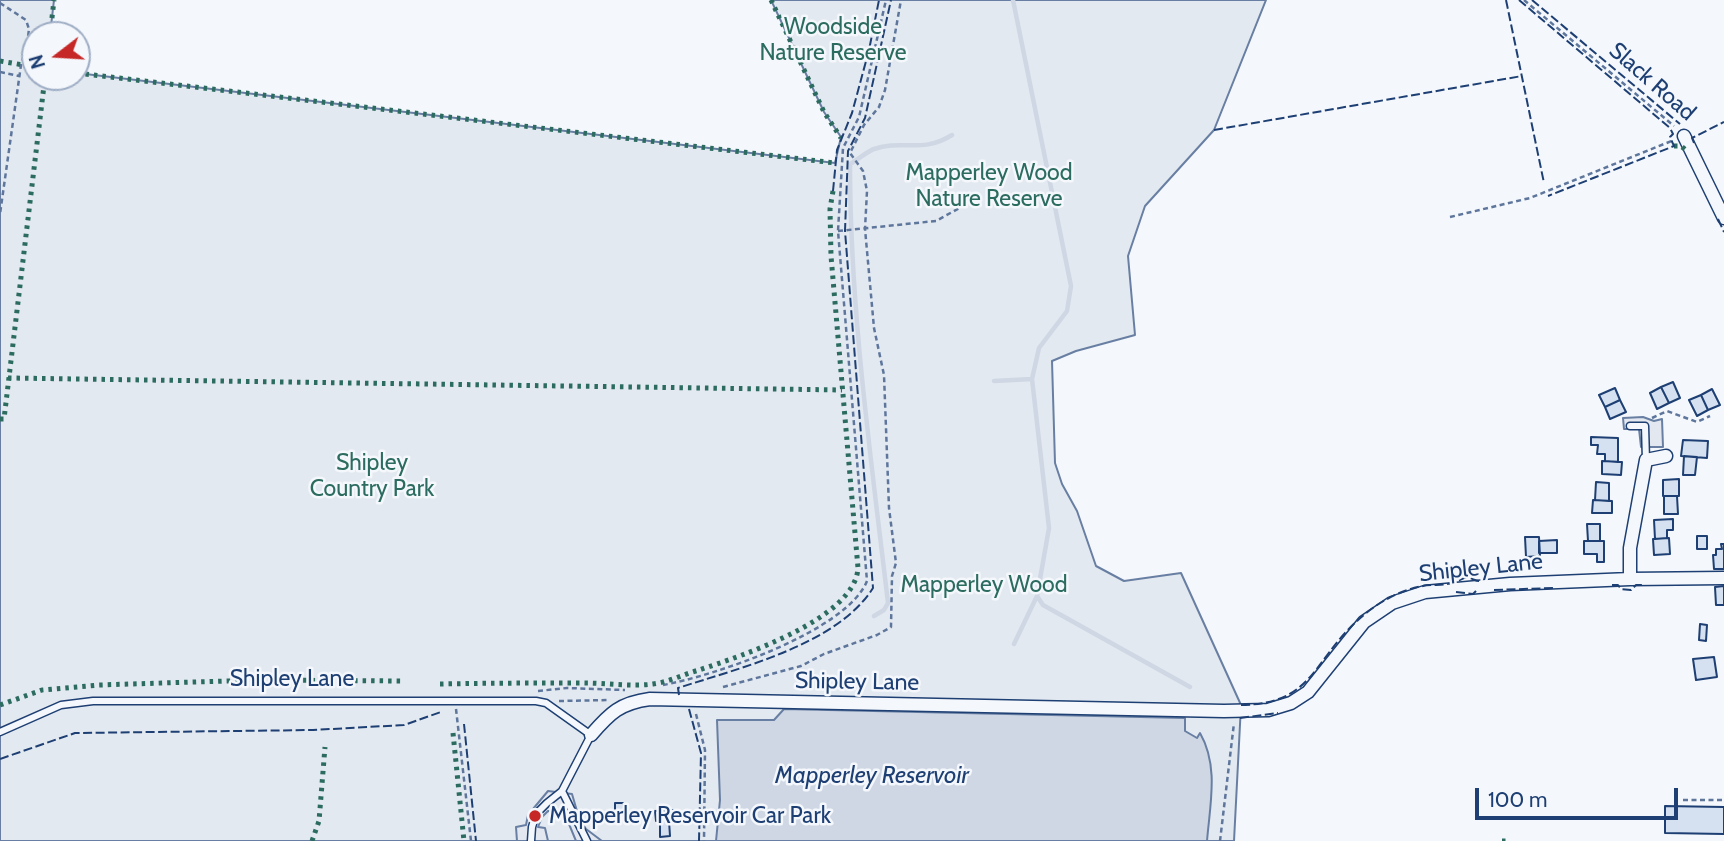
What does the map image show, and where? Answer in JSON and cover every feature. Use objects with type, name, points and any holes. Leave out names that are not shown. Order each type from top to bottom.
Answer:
[{"type":"street","name":"Slack Road","points":[[1684,136],[1724,218]]},
{"type":"street","points":[[1630,579],[1630,548],[1646,460],[1666,456]]},
{"type":"street","name":"Shipley Lane","points":[[591,736],[608,715],[625,705],[650,699],[1268,710],[1291,703],[1308,692],[1364,622],[1392,603],[1425,592],[1485,585],[1724,578]]},
{"type":"lane","points":[[1630,426],[1645,426],[1646,460]]},
{"type":"lane","name":"Shipley Lane","points":[[0,732],[61,705],[93,701],[519,700],[546,703],[591,736]]},
{"type":"lane","points":[[531,841],[531,827],[536,814],[562,791],[591,736]]},
{"type":"lane","points":[[562,791],[587,841]]},
{"type":"path","points":[[654,687],[760,656],[796,640],[849,605],[863,590],[867,581],[838,231],[839,181],[843,148],[859,117],[886,0]]},
{"type":"path","points":[[716,689],[752,677],[801,666],[891,627],[892,576],[896,551],[889,508],[884,375],[874,328],[865,229],[867,191],[863,171],[850,153],[864,125],[879,107],[885,90],[901,0]]},
{"type":"path","name":"Slack Road","points":[[1524,0],[1684,136]]},
{"type":"path","points":[[0,3],[26,20],[29,29],[19,76],[0,214]]},
{"type":"path","points":[[0,72],[19,76]]},
{"type":"path","points":[[1450,217],[1530,198],[1684,136]]},
{"type":"path","points":[[838,231],[936,221],[963,206]]},
{"type":"path","points":[[1645,426],[1651,418],[1667,411],[1697,422],[1710,416]]},
{"type":"path","points":[[666,685],[669,692]]},
{"type":"path","points":[[519,700],[528,693],[546,690],[630,690]]},
{"type":"path","points":[[546,703],[611,700],[625,705]]},
{"type":"path","points":[[697,700],[696,718],[705,750],[704,841]]},
{"type":"path","points":[[456,701],[471,841]]},
{"type":"path","points":[[1220,841],[1236,711]]},
{"type":"path","points":[[1683,800],[1724,800]]},
{"type":"green space","name":"Shipley Country Park","points":[[0,0],[54,0],[52,21],[21,21],[21,91],[91,91],[91,75],[835,163],[841,137],[824,112],[771,0],[1266,0],[1214,130],[1145,206],[1128,256],[1135,335],[1076,351],[1052,361],[1055,463],[1062,484],[1077,511],[1096,566],[1124,581],[1181,573],[1241,705],[1234,841],[0,841]]},
{"type":"shaded area","points":[[1643,417],[1654,421],[1662,419],[1663,447],[1641,447],[1639,429],[1624,429],[1623,418]]},
{"type":"shaded area","name":"Mapperley Reservoir Car Park","points":[[548,791],[572,794],[579,818],[586,829],[602,841],[576,841],[564,812],[548,811],[538,827],[545,828],[548,841],[517,841],[516,827],[526,825],[528,815]]},
{"type":"water","name":"Mapperley Reservoir","points":[[784,709],[1185,718],[1185,731],[1197,738],[1200,733],[1210,759],[1212,786],[1207,841],[716,841],[720,800],[717,720],[774,720]]},
{"type":"building","points":[[1673,382],[1680,398],[1669,403],[1661,387]]},
{"type":"building","points":[[1661,387],[1669,403],[1657,409],[1650,393]]},
{"type":"building","points":[[1615,388],[1620,400],[1605,407],[1599,395]]},
{"type":"building","points":[[1712,389],[1720,405],[1708,410],[1701,395]]},
{"type":"building","points":[[1701,395],[1708,410],[1697,416],[1689,400]]},
{"type":"building","points":[[1620,400],[1626,412],[1610,419],[1605,407]]},
{"type":"building","points":[[1591,437],[1618,438],[1618,462],[1605,461],[1605,454],[1597,454],[1598,445],[1591,445]]},
{"type":"building","points":[[1683,440],[1708,441],[1707,458],[1681,456]]},
{"type":"building","points":[[1684,456],[1697,457],[1695,475],[1683,475]]},
{"type":"building","points":[[1602,461],[1622,462],[1621,475],[1602,474]]},
{"type":"building","points":[[1679,479],[1679,496],[1663,496],[1663,480]]},
{"type":"building","points":[[1596,482],[1609,483],[1609,501],[1595,500]]},
{"type":"building","points":[[1664,496],[1677,496],[1678,514],[1664,514]]},
{"type":"building","points":[[1593,500],[1612,501],[1612,513],[1592,513]]},
{"type":"building","points":[[1673,519],[1673,530],[1667,530],[1667,538],[1655,539],[1654,520]]},
{"type":"building","points":[[1587,524],[1600,524],[1600,541],[1588,541]]},
{"type":"building","points":[[1697,536],[1707,536],[1707,549],[1697,549]]},
{"type":"building","points":[[1525,537],[1539,537],[1540,556],[1526,557]]},
{"type":"building","points":[[1669,538],[1670,554],[1654,555],[1653,539]]},
{"type":"building","points":[[1557,540],[1557,553],[1539,553],[1539,541]]},
{"type":"building","points":[[1584,541],[1604,541],[1604,562],[1597,562],[1597,554],[1584,554]]},
{"type":"building","points":[[1721,544],[1724,544],[1724,569],[1714,569],[1713,555],[1716,555],[1716,549],[1722,549]]},
{"type":"building","points":[[1724,586],[1724,605],[1716,605],[1715,587]]},
{"type":"building","points":[[1700,624],[1707,625],[1706,641],[1699,640]]},
{"type":"building","points":[[1714,657],[1717,677],[1696,680],[1693,659]]},
{"type":"building","points":[[615,803],[623,803],[624,815],[615,815]]},
{"type":"building","points":[[1665,806],[1724,807],[1724,834],[1665,833]]},
{"type":"building","points":[[674,810],[675,820],[669,821],[670,836],[660,837],[660,821],[656,821],[655,811]]},
{"type":"waterway","points":[[1013,0],[1071,286],[1067,311],[1039,348],[1032,379],[1049,528],[1037,596],[1014,644]]},
{"type":"waterway","points":[[874,616],[884,610],[888,603],[858,329],[850,164],[884,146],[931,144],[952,135]]},
{"type":"waterway","points":[[994,381],[1032,379]]},
{"type":"waterway","points":[[1037,596],[1043,605],[1190,687]]},
{"type":"hedge","points":[[52,21],[54,0]]},
{"type":"hedge","points":[[771,0],[824,112],[841,138]]},
{"type":"hedge","points":[[0,61],[21,65]]},
{"type":"hedge","points":[[91,75],[835,163]]},
{"type":"hedge","points":[[0,419],[4,419],[43,91]]},
{"type":"hedge","points":[[1674,146],[1681,146],[1687,151]]},
{"type":"hedge","points":[[440,684],[659,683],[741,655],[793,633],[838,603],[852,586],[858,568],[831,256],[830,209],[833,191]]},
{"type":"hedge","points":[[8,378],[842,390]]},
{"type":"hedge","points":[[0,705],[42,690],[99,685],[258,680],[402,681]]},
{"type":"hedge","points":[[453,733],[464,841]]},
{"type":"hedge","points":[[312,841],[319,821],[325,747]]},
{"type":"hedge","points":[[1502,841],[1510,841]]},
{"type":"fence","points":[[833,191],[837,150],[852,113],[879,0]]},
{"type":"fence","points":[[679,695],[678,688],[757,663],[812,639],[857,608],[873,588],[845,231],[848,151],[865,118],[891,0]]},
{"type":"fence","points":[[1506,0],[1544,183]]},
{"type":"fence","points":[[1519,0],[1670,128],[1673,134],[1670,137],[1674,146],[1548,196]]},
{"type":"fence","points":[[1532,0],[1680,124]]},
{"type":"fence","points":[[1214,130],[1522,76]]},
{"type":"fence","points":[[1694,143],[1692,138],[1724,122]]},
{"type":"fence","points":[[1718,219],[1724,232]]},
{"type":"fence","points":[[1241,705],[1265,703],[1297,689],[1357,621],[1388,599],[1427,585],[1448,584],[1466,578],[1479,581]]},
{"type":"fence","points":[[1612,585],[1631,590],[1636,585],[1643,585]]},
{"type":"fence","points":[[1494,590],[1553,588]]},
{"type":"fence","points":[[1456,592],[1473,594],[1476,591]]},
{"type":"fence","points":[[689,709],[701,753],[699,841]]},
{"type":"fence","points":[[0,759],[75,733],[313,730],[404,725],[441,712]]},
{"type":"fence","points":[[1240,718],[1278,713]]},
{"type":"fence","points":[[464,724],[476,841]]},
{"type":"place","name":"Mapperley Reservoir Car Park","points":[[535,816]]},
{"type":"park label","name":"Woodside Nature Reserve","points":[[833,40]]},
{"type":"park label","name":"Mapperley Wood Nature Reserve","points":[[989,186]]},
{"type":"park label","name":"Mapperley Wood","points":[[984,585]]}]
